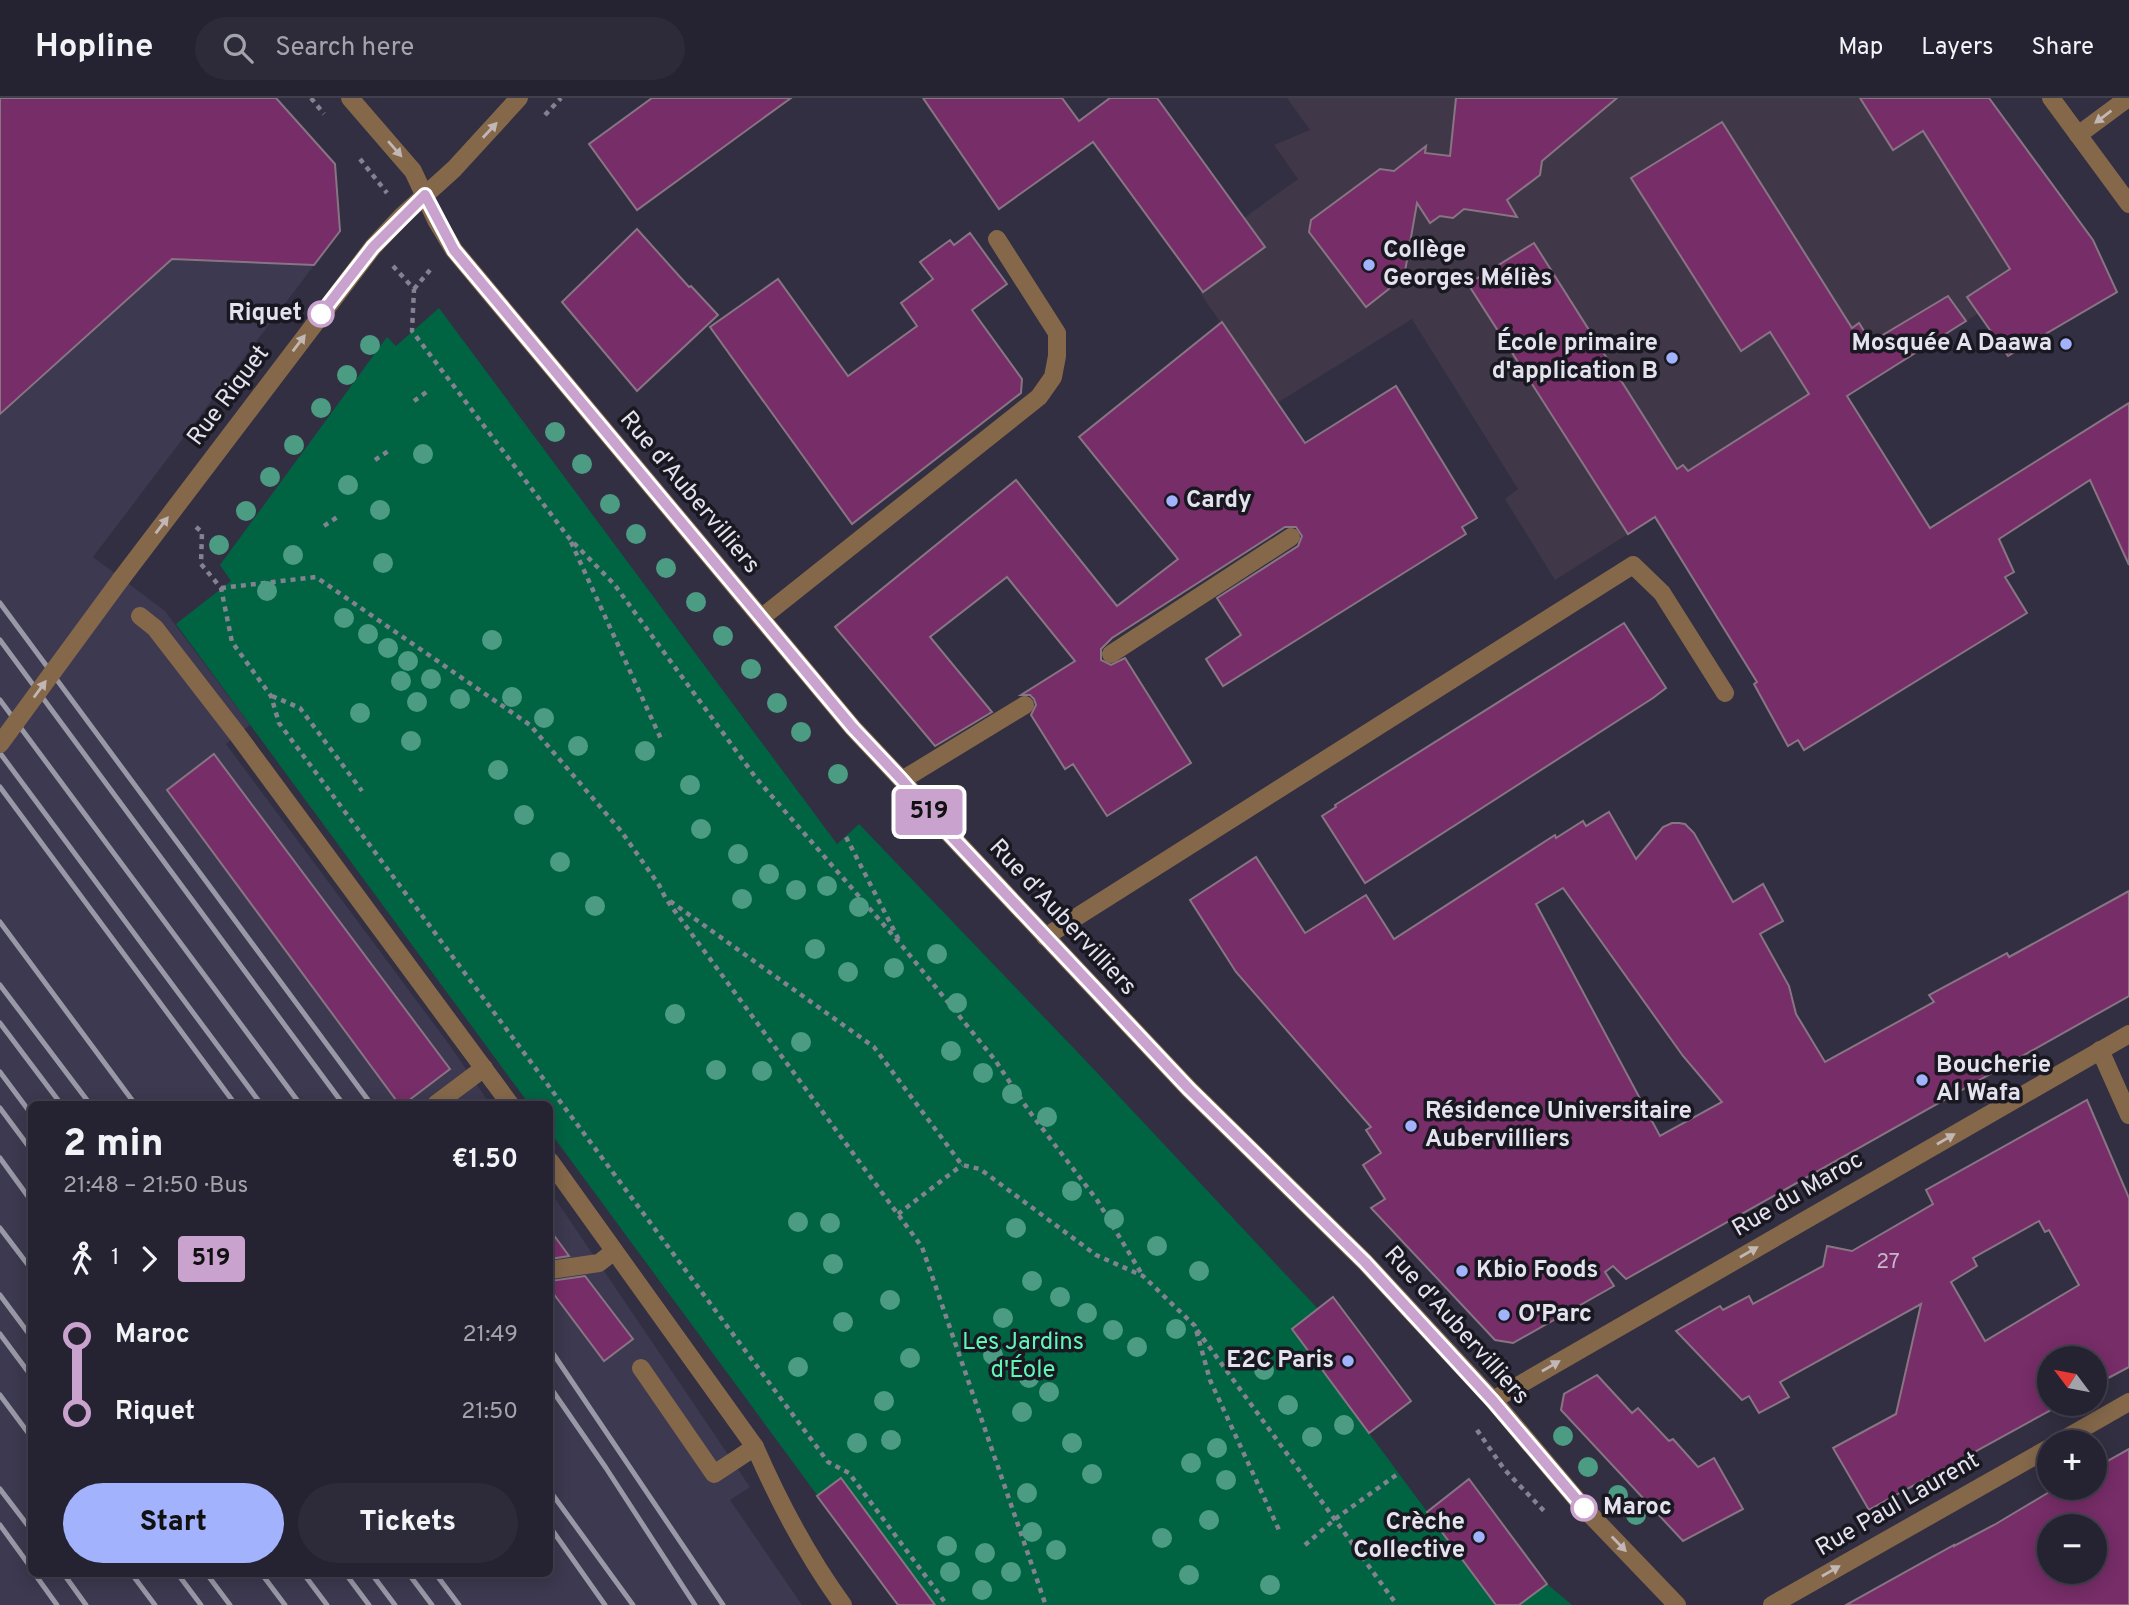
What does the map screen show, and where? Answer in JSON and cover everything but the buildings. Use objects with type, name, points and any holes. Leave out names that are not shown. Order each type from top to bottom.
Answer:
[{"type":"street","name":"Rue d'Aubervilliers","points":[[350,98],[413,171],[454,250],[853,728],[1189,1089],[1365,1262],[1493,1401],[1584,1508],[1677,1605]]},
{"type":"street","name":"Rue Riquet","points":[[0,744],[121,579],[362,261],[402,216],[454,169],[520,98]]},
{"type":"street","points":[[2051,98],[2129,204]]},
{"type":"street","points":[[2078,135],[2128,98]]},
{"type":"street","points":[[761,618],[1039,397],[1053,377],[1058,355],[1057,333],[997,239]]},
{"type":"street","points":[[1111,654],[1291,537]]},
{"type":"street","points":[[1045,937],[1633,565],[1662,593],[1725,693]]},
{"type":"street","points":[[140,616],[155,628],[237,734],[508,1101]]},
{"type":"street","points":[[902,780],[1025,705]]},
{"type":"street","name":"Rue du Maroc","points":[[1493,1401],[2129,1034]]},
{"type":"street","points":[[2100,1050],[2129,1115]]},
{"type":"street","points":[[440,1101],[484,1068]]},
{"type":"street","points":[[553,1165],[755,1447],[775,1492],[828,1585],[843,1605]]},
{"type":"street","points":[[553,1270],[599,1263],[613,1252]]},
{"type":"street","points":[[641,1368],[714,1474],[755,1447]]},
{"type":"street","points":[[2080,1430],[2129,1402]]},
{"type":"street","name":"Rue Paul Laurent","points":[[1772,1605],[2037,1455]]},
{"type":"path","points":[[311,98],[327,118]]},
{"type":"path","points":[[352,148],[402,216]]},
{"type":"path","points":[[389,262],[414,289]]},
{"type":"path","points":[[430,270],[414,289],[412,331],[569,538],[614,584],[755,778],[903,947],[995,1060],[1029,1111],[1097,1200],[1143,1276],[1195,1326],[1397,1605]]},
{"type":"path","points":[[414,401],[428,391]]},
{"type":"path","points":[[375,460],[390,450]]},
{"type":"path","points":[[324,526],[338,516]]},
{"type":"path","points":[[190,523],[202,532],[201,564],[221,588],[232,642],[271,696],[279,723],[828,1462],[849,1473],[947,1605]]},
{"type":"path","points":[[569,538],[661,739]]},
{"type":"path","points":[[221,588],[316,577],[530,725],[621,831],[666,899],[922,1247],[1045,1603],[1042,1605]]},
{"type":"path","points":[[271,696],[300,708],[362,791]]},
{"type":"path","points":[[846,837],[903,947]]},
{"type":"path","points":[[666,899],[874,1047],[962,1166],[981,1169],[1096,1255],[1143,1276]]},
{"type":"path","points":[[898,1214],[962,1166]]},
{"type":"path","points":[[1195,1326],[1210,1380],[1279,1530]]},
{"type":"path","points":[[1305,1545],[1399,1473]]},
{"type":"shaded area","points":[[0,98],[276,98],[335,164],[340,231],[93,557],[165,611],[250,725],[226,744],[451,1047],[488,1101],[28,1101],[28,1577],[553,1577],[553,1195],[750,1487],[730,1500],[802,1605],[0,1605]]},
{"type":"shaded area","name":"École primaire d'application B","points":[[1287,98],[1989,98],[2093,241],[1555,580],[1505,499],[1518,489],[1412,319],[1277,403],[1200,293],[1265,247],[1244,218],[1298,179],[1274,145],[1310,130]]},
{"type":"green space","name":"Les Jardins d'Éole","points":[[439,308],[837,844],[859,824],[1318,1309],[1292,1329],[1496,1605],[898,1605],[553,1136],[553,1101],[527,1101],[176,624],[231,581],[220,565],[387,337],[396,346]]},
{"type":"green space","points":[[1547,1584],[1572,1605],[1519,1605]]},
{"type":"railway","points":[[0,603],[369,1101]]},
{"type":"railway","points":[[0,640],[341,1101]]},
{"type":"railway","points":[[0,700],[298,1101]]},
{"type":"railway","points":[[0,753],[259,1101]]},
{"type":"railway","points":[[0,787],[233,1101]]},
{"type":"railway","points":[[0,922],[133,1101]]},
{"type":"railway","points":[[0,985],[88,1101]]},
{"type":"railway","points":[[0,1023],[59,1101]]},
{"type":"railway","points":[[0,1072],[28,1110]]},
{"type":"railway","points":[[0,1108],[28,1146]]},
{"type":"railway","points":[[0,1158],[28,1196]]},
{"type":"railway","points":[[0,1228],[28,1265]]},
{"type":"railway","points":[[0,1295],[28,1333]]},
{"type":"railway","points":[[0,1334],[28,1372]]},
{"type":"railway","points":[[553,1353],[723,1605]]},
{"type":"railway","points":[[553,1391],[695,1605]]},
{"type":"railway","points":[[0,1395],[28,1433]]},
{"type":"railway","points":[[0,1489],[28,1526]]},
{"type":"railway","points":[[553,1495],[633,1605]]},
{"type":"railway","points":[[0,1525],[28,1564]]},
{"type":"railway","points":[[553,1531],[605,1605]]},
{"type":"railway","points":[[37,1577],[57,1605]]},
{"type":"railway","points":[[66,1577],[86,1605]]},
{"type":"railway","points":[[134,1577],[155,1605]]},
{"type":"railway","points":[[180,1577],[201,1605]]},
{"type":"railway","points":[[209,1577],[230,1605]]},
{"type":"railway","points":[[264,1577],[285,1605]]},
{"type":"railway","points":[[306,1577],[327,1605]]},
{"type":"railway","points":[[348,1577],[369,1605]]},
{"type":"railway","points":[[374,1577],[395,1605]]},
{"type":"railway","points":[[411,1577],[432,1605]]},
{"type":"railway","points":[[438,1577],[459,1605]]},
{"type":"bus line","name":"519","points":[[321,314],[373,247],[425,195],[454,250],[853,728],[1189,1089],[1365,1262],[1493,1401],[1584,1508]]},
{"type":"place","name":"Collège Georges Méliès","points":[[1369,265]]},
{"type":"place","name":"Riquet","points":[[321,314]]},
{"type":"place","name":"Mosquée A Daawa","points":[[2066,344]]},
{"type":"place","name":"École primaire d'application B","points":[[1672,358]]},
{"type":"place","name":"Cardy","points":[[1172,501]]},
{"type":"place","name":"Boucherie Al Wafa","points":[[1922,1080]]},
{"type":"place","name":"Résidence Universitaire Aubervilliers","points":[[1411,1126]]},
{"type":"place","name":"Kbio Foods","points":[[1462,1271]]},
{"type":"place","name":"O'Parc","points":[[1504,1315]]},
{"type":"place","name":"E2C Paris","points":[[1348,1361]]},
{"type":"place","name":"Maroc","points":[[1584,1508]]},
{"type":"place","name":"Crèche Collective","points":[[1479,1537]]}]
